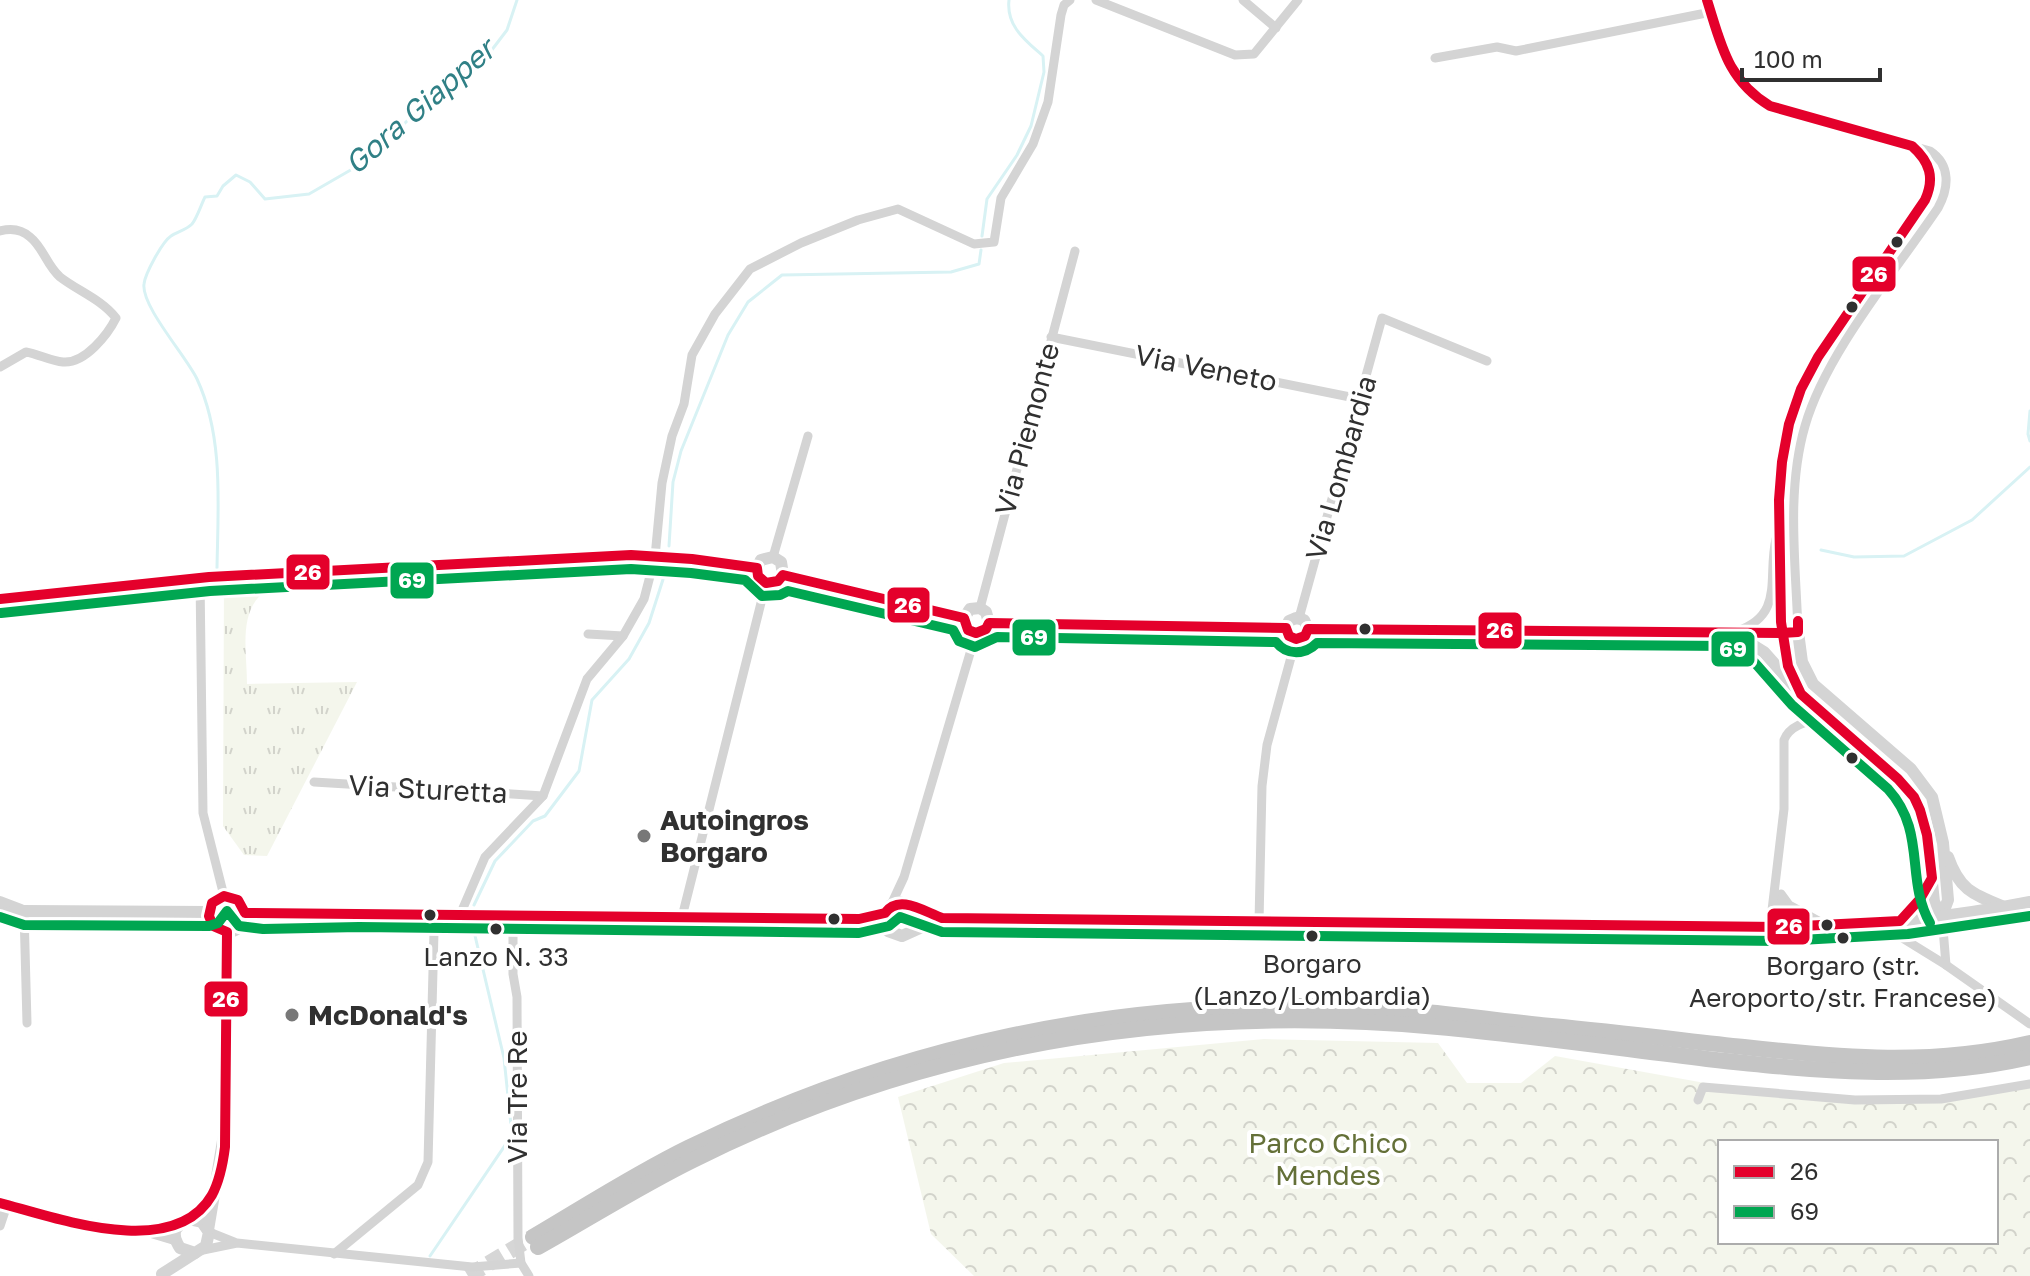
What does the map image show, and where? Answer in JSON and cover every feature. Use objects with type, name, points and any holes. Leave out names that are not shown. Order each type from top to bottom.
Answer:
[{"type":"highway","points":[[2030,1043],[1932,1058],[1846,1058],[1352,1007],[1232,1006],[1138,1013],[1008,1034],[918,1057],[812,1093],[686,1149],[535,1242],[693,1160],[817,1106],[919,1071],[1011,1048],[1143,1027],[1230,1020],[1315,1019],[1422,1026],[1856,1073],[1931,1072],[2030,1057]]},
{"type":"street","points":[[460,915],[485,857],[543,796],[587,679],[623,636],[644,599],[655,557],[662,483],[672,436],[684,404],[692,355],[715,314],[750,269],[830,231],[898,209],[974,244],[994,242],[1001,198],[1033,144],[1045,109],[1061,15],[1064,5],[1070,0]]},
{"type":"street","points":[[1096,0],[1235,55],[1254,54],[1298,0]]},
{"type":"street","points":[[1243,0],[1276,28]]},
{"type":"street","points":[[1707,0],[1733,75],[1756,99],[1770,106],[1930,151],[1942,161],[1947,181],[1938,208],[1838,353],[1805,425],[1799,453],[1795,522],[1798,632],[1802,662],[1813,684],[1911,769],[1926,787],[1935,806],[1943,843],[1948,900],[1942,916]]},
{"type":"street","points":[[1435,58],[1497,47],[1516,51],[1711,12]]},
{"type":"street","points":[[1801,694],[1786,667],[1782,633],[1779,528],[1783,451],[1790,421],[1825,345],[1925,200],[1931,185],[1929,164],[1912,146]]},
{"type":"street","points":[[0,231],[19,230],[30,237],[57,275],[108,308],[116,318],[110,329],[86,353],[71,361],[62,362],[26,352],[0,367]]},
{"type":"street","points":[[1891,249],[1904,258]]},
{"type":"street","name":"Via Piemonte","points":[[980,608],[1075,251]]},
{"type":"street","name":"Via Lombardia","points":[[1299,618],[1382,318],[1487,361]]},
{"type":"street","name":"Via Veneto","points":[[1051,337],[1360,399]]},
{"type":"street","points":[[1810,372],[1824,379]]},
{"type":"street","points":[[773,557],[808,436]]},
{"type":"street","points":[[1783,451],[1799,453]]},
{"type":"street","points":[[1732,632],[1755,622],[1769,606],[1773,554],[1779,528]]},
{"type":"street","points":[[0,599],[210,577],[631,555],[757,568]]},
{"type":"street","points":[[773,557],[781,562],[783,575],[778,581],[766,583],[758,576],[757,568],[761,560],[773,557]]},
{"type":"street","points":[[783,575],[964,618]]},
{"type":"street","points":[[210,577],[203,813],[224,896]]},
{"type":"street","points":[[682,917],[766,583]]},
{"type":"street","points":[[980,608],[986,612],[989,623],[986,629],[976,633],[968,630],[964,618],[970,609],[980,608]]},
{"type":"street","points":[[1299,618],[1304,620],[1308,629],[1305,636],[1296,639],[1289,636],[1286,628],[1291,619],[1299,618]]},
{"type":"street","points":[[989,623],[1286,628]]},
{"type":"street","points":[[1308,629],[1798,632]]},
{"type":"street","points":[[1732,632],[1764,652],[1801,694],[1898,779],[1914,797],[1925,822],[1934,902],[1942,916],[1946,965]]},
{"type":"street","points":[[885,927],[888,909],[904,877],[976,633]]},
{"type":"street","points":[[588,634],[623,636]]},
{"type":"street","points":[[1259,922],[1262,786],[1267,745],[1296,639]]},
{"type":"street","points":[[1776,927],[1776,877],[1784,809],[1784,740],[1792,728],[1825,717]]},
{"type":"street","name":"Via Sturetta","points":[[314,782],[543,796]]},
{"type":"street","points":[[1943,843],[1955,876],[1965,888],[2005,907]]},
{"type":"street","points":[[904,877],[904,890],[918,918],[915,929]]},
{"type":"street","points":[[1776,877],[1781,894],[1776,927]]},
{"type":"street","points":[[1900,921],[1920,899],[1932,878]]},
{"type":"street","points":[[1781,894],[1798,911],[1831,926]]},
{"type":"street","points":[[224,896],[238,900],[245,913],[240,926],[227,932],[213,926],[209,912],[212,903],[224,896]]},
{"type":"street","points":[[0,902],[24,911]]},
{"type":"street","points":[[859,919],[900,902],[942,918],[1776,927],[1900,921],[2030,902]]},
{"type":"street","points":[[0,914],[24,911],[209,912]]},
{"type":"street","points":[[24,911],[27,1023]]},
{"type":"street","points":[[245,913],[859,919],[902,936],[942,918]]},
{"type":"street","name":"Via Tre Re","points":[[513,916],[513,974],[517,997],[518,1238],[521,1263],[529,1276]]},
{"type":"street","points":[[1878,923],[1946,965],[2030,1024]]},
{"type":"street","points":[[161,1275],[198,1252],[208,1241],[224,1135],[227,932]]},
{"type":"street","points":[[334,1254],[404,1198],[424,1175],[429,1149],[434,932]]},
{"type":"street","points":[[1698,1100],[1703,1087],[1855,1100],[1941,1099],[2030,1084]]},
{"type":"street","points":[[161,1275],[183,1222],[205,1206],[217,1187]]},
{"type":"street","points":[[0,1226],[3,1204],[58,1218],[146,1232],[176,1242],[184,1251],[198,1252],[237,1243]]},
{"type":"street","points":[[146,1232],[183,1222],[202,1222],[208,1231],[237,1243],[472,1267],[521,1263]]},
{"type":"green space","points":[[273,579],[273,587],[253,604],[249,616],[245,642],[247,684],[357,682],[267,856],[244,855],[223,826],[224,582]]},
{"type":"green space","name":"Parco Chico Mendes","points":[[1264,1039],[1438,1043],[1467,1083],[1521,1083],[1555,1056],[1799,1100],[1969,1097],[2030,1087],[2030,1276],[974,1276],[931,1234],[898,1097],[1004,1063]]},
{"type":"waterway","name":"Gora Giapper","points":[[217,568],[218,472],[212,424],[197,379],[149,305],[144,284],[154,258],[167,239],[192,224],[205,197],[217,196],[236,175],[250,182],[265,199],[309,194],[368,160],[451,77],[491,51],[507,30],[517,0]]},
{"type":"waterway","points":[[982,236],[987,199],[1017,155],[1031,126],[1044,72],[1043,56],[1014,25],[1009,0]]},
{"type":"waterway","points":[[669,546],[673,482],[681,451],[728,335],[748,302],[782,275],[951,272],[979,264],[981,250]]},
{"type":"waterway","points":[[2030,411],[2030,441]]},
{"type":"waterway","points":[[1821,550],[1854,557],[1904,556],[1972,520],[2030,467]]},
{"type":"waterway","points":[[474,905],[495,861],[533,821],[545,816],[579,771],[592,700],[629,659],[649,623],[667,567]]},
{"type":"waterway","points":[[430,1256],[512,1135],[504,1058],[472,923]]},
{"type":"tunnel","points":[[468,1276],[533,1237]]},
{"type":"transit line","name":"26","points":[[0,1203],[82,1224],[143,1230],[171,1226],[194,1215],[212,1195],[221,1171],[225,1147],[227,932],[213,926],[209,916],[212,903],[224,896],[238,900],[245,913],[859,919],[885,913],[891,907],[904,904],[942,918],[1782,927],[1900,921],[1920,899],[1932,878],[1927,835],[1920,810],[1914,797],[1898,779],[1801,694],[1788,666],[1781,622],[1779,500],[1789,424],[1801,389],[1818,357],[1925,200],[1930,185],[1929,171],[1912,146],[1770,106],[1756,96],[1744,85],[1728,60],[1707,0]]},
{"type":"transit line","name":"26","points":[[0,599],[209,577],[631,555],[757,568],[758,576],[766,583],[778,581],[783,575],[964,618],[968,630],[976,633],[986,629],[989,623],[1286,628],[1289,636],[1296,639],[1305,636],[1308,629],[1782,633],[1798,632],[1798,621]]},
{"type":"transit line","name":"69","points":[[1,613],[210,591],[631,569],[745,580],[762,596],[780,595],[788,591],[953,630],[959,641],[975,647],[997,637],[1276,642],[1291,652],[1307,650],[1317,643],[1728,646],[1755,663],[1792,705],[1888,789],[1900,805],[1908,822],[1918,890],[1930,923]]},
{"type":"transit line","name":"69","points":[[0,917],[24,925],[209,926],[218,923],[227,911],[239,926],[263,929],[359,927],[859,933],[889,926],[900,917],[942,932],[1782,941],[1908,934],[2030,916]]},
{"type":"place","name":"Autoingros Borgaro","points":[[644,836]]},
{"type":"place","name":"Lanzo N. 33","points":[[496,929]]},
{"type":"place","name":"Borgaro (Lanzo/Lombardia)","points":[[1312,936]]},
{"type":"place","name":"Borgaro (str. Aeroporto/str. Francese)","points":[[1843,938]]},
{"type":"place","name":"McDonald's","points":[[292,1015]]}]
